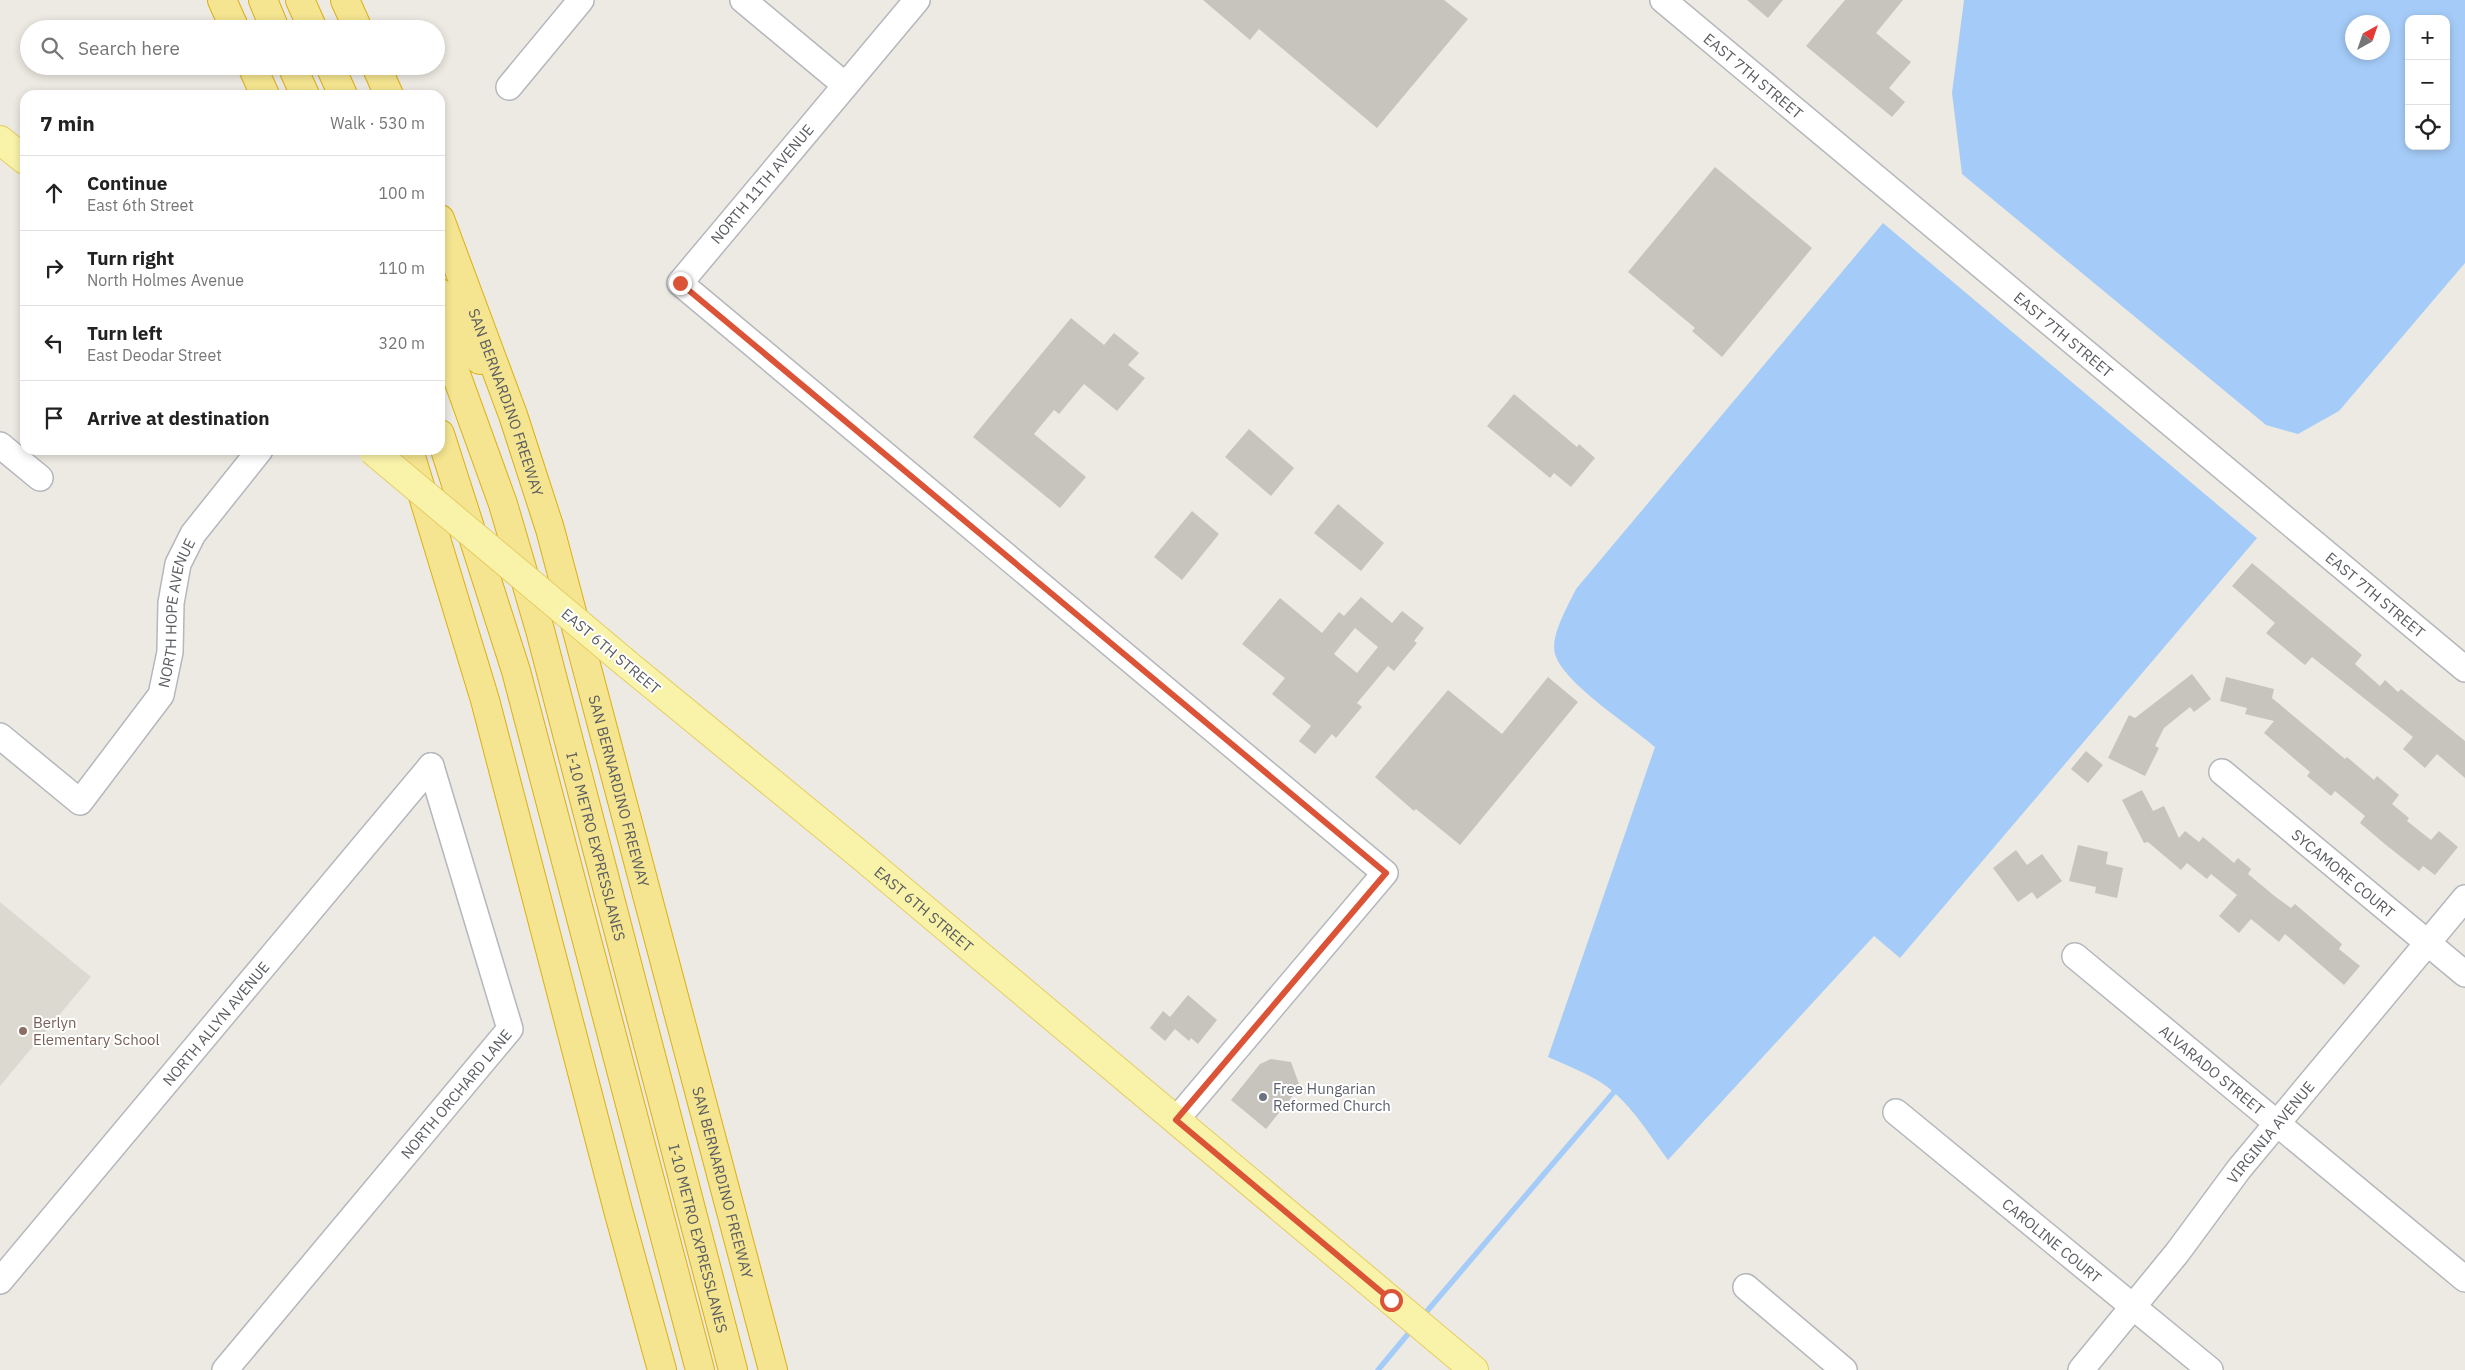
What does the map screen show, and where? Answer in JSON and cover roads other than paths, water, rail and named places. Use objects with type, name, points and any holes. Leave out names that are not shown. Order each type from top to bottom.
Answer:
[{"type":"highway","points":[[222,0],[231,20]]},
{"type":"highway","points":[[263,0],[271,20]]},
{"type":"highway","points":[[300,0],[309,20]]},
{"type":"highway","points":[[345,0],[354,20]]},
{"type":"highway","points":[[256,75],[263,90]]},
{"type":"highway","points":[[296,75],[303,90]]},
{"type":"highway","points":[[334,75],[341,90]]},
{"type":"highway","points":[[380,75],[386,90]]},
{"type":"highway","name":"SAN BERNARDINO FREEWAY","points":[[445,232],[513,415],[550,529],[773,1370]]},
{"type":"highway","points":[[445,301],[513,415]]},
{"type":"highway","name":"I-10 METRO EXPRESSLANES","points":[[445,344],[503,504],[540,630],[733,1370]]},
{"type":"highway","points":[[445,450],[516,671],[700,1370]]},
{"type":"highway","points":[[411,455],[485,700],[618,1210],[662,1370]]},
{"type":"highway","points":[[618,1210],[681,1370]]},
{"type":"main road","points":[[0,140],[20,156]]},
{"type":"main road","name":"EAST 6TH STREET","points":[[378,455],[1474,1370]]},
{"type":"street","points":[[509,86],[581,0]]},
{"type":"street","points":[[743,0],[845,85]]},
{"type":"street","name":"NORTH 11TH AVENUE","points":[[916,0],[680,283],[1386,873],[1176,1120]]},
{"type":"street","name":"EAST 7TH STREET","points":[[1663,0],[2465,669]]},
{"type":"street","points":[[0,445],[40,478]]},
{"type":"street","name":"NORTH HOPE AVENUE","points":[[0,736],[80,802],[161,696],[170,652],[172,603],[178,564],[193,534],[256,455]]},
{"type":"street","name":"NORTH ALLYN AVENUE","points":[[0,1281],[431,766]]},
{"type":"street","name":"NORTH ORCHARD LANE","points":[[225,1370],[510,1029],[431,766]]},
{"type":"street","name":"SYCAMORE COURT","points":[[2222,772],[2465,974]]},
{"type":"street","name":"VIRGINIA AVENUE","points":[[2080,1370],[2277,1123],[2465,898]]},
{"type":"street","name":"ALVARADO STREET","points":[[2075,956],[2465,1279]]},
{"type":"street","name":"CAROLINE COURT","points":[[1896,1112],[2210,1370]]},
{"type":"street","points":[[1746,1288],[1844,1370]]},
{"type":"water","points":[[1964,0],[2465,0],[2465,263],[2339,411],[2298,434],[2266,425],[1962,174],[1952,93]]},
{"type":"water","points":[[1883,223],[2257,538],[1900,958],[1874,936],[1668,1160],[1636,1116],[1608,1087],[1548,1057],[1655,747],[1599,704],[1571,678],[1561,666],[1555,654],[1554,647],[1557,630],[1576,589]]},
{"type":"waterway","points":[[1422,1317],[1614,1092]]},
{"type":"waterway","points":[[1378,1370],[1413,1328]]},
{"type":"place","name":"Berlyn Elementary School","points":[[23,1031]]},
{"type":"place","name":"Free Hungarian Reformed Church","points":[[1263,1097]]}]
